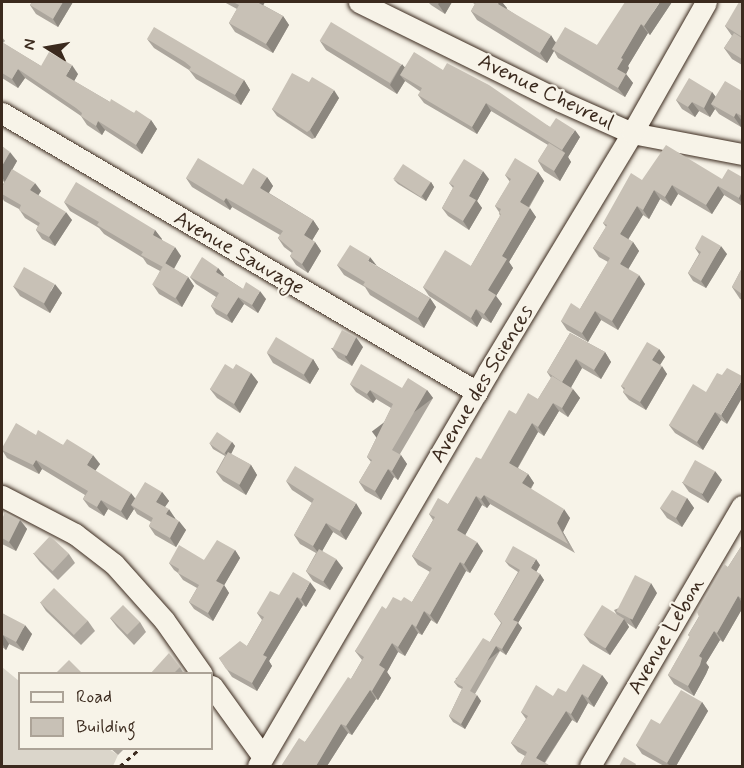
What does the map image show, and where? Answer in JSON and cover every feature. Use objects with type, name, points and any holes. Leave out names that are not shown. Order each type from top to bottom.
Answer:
[{"type":"street","name":"Avenue Chevreul","points":[[359,2],[560,101],[632,133],[742,154]]},
{"type":"street","name":"Avenue des Sciences","points":[[261,762],[477,392],[632,133],[706,2]]},
{"type":"street","name":"Avenue Sauvage","points":[[2,113],[477,392]]},
{"type":"street","points":[[2,496],[75,534],[114,564],[164,620],[201,672]]},
{"type":"street","name":"Avenue Lebon","points":[[590,766],[742,506]]},
{"type":"street","points":[[213,688],[261,762]]},
{"type":"path","points":[[120,766],[139,750]]},
{"type":"shaded area","points":[[2,667],[18,680],[18,750],[110,750],[118,755],[113,766],[2,766]]},
{"type":"building","points":[[32,2],[63,2],[53,19],[30,5]]},
{"type":"building","points":[[233,2],[257,2],[283,16],[266,44],[229,23],[239,5]]},
{"type":"building","points":[[476,2],[499,2],[498,4],[551,35],[540,53],[471,11]]},
{"type":"building","points":[[625,2],[660,2],[644,26],[641,24],[621,58],[623,59],[617,69],[626,74],[618,88],[552,49],[565,27],[597,45]]},
{"type":"building","points":[[739,2],[742,4],[742,37],[725,26]]},
{"type":"building","points":[[331,22],[401,64],[390,83],[320,41]]},
{"type":"building","points":[[154,27],[244,80],[235,95],[189,70],[191,67],[185,62],[147,39]]},
{"type":"building","points":[[734,33],[742,38],[742,59],[724,48]]},
{"type":"building","points":[[2,42],[41,66],[49,52],[72,65],[66,76],[110,102],[111,99],[134,113],[136,110],[151,120],[136,145],[98,121],[96,126],[81,116],[82,113],[76,108],[18,69],[12,79],[2,73]]},
{"type":"building","points":[[414,52],[443,70],[447,63],[489,85],[550,127],[556,118],[575,130],[562,150],[486,103],[472,127],[418,95],[422,88],[400,75]]},
{"type":"building","points":[[292,73],[309,82],[312,77],[334,90],[307,132],[272,109]]},
{"type":"building","points":[[689,78],[712,92],[704,108],[692,102],[688,107],[676,100]]},
{"type":"building","points":[[725,81],[742,91],[742,116],[736,113],[734,117],[711,104]]},
{"type":"building","points":[[549,143],[565,153],[554,171],[538,161]]},
{"type":"building","points":[[666,145],[722,179],[728,169],[742,177],[742,191],[739,198],[718,186],[706,205],[672,185],[665,197],[654,190],[643,210],[637,206],[620,234],[633,242],[620,264],[639,275],[612,321],[595,311],[582,333],[561,321],[571,303],[580,309],[610,258],[593,248],[607,225],[603,223],[631,173],[642,180]]},
{"type":"building","points":[[2,146],[10,152],[2,166]]},
{"type":"building","points":[[198,158],[243,185],[253,168],[267,177],[260,188],[313,220],[304,235],[315,242],[302,264],[290,256],[293,251],[278,238],[283,231],[226,198],[224,201],[186,178]]},
{"type":"building","points":[[515,158],[538,172],[520,202],[530,208],[502,256],[507,259],[488,290],[496,295],[484,314],[476,309],[471,318],[423,287],[445,250],[471,266],[501,214],[499,213],[501,209],[495,206],[511,179],[505,175]]},
{"type":"building","points":[[464,159],[483,171],[469,196],[476,200],[463,221],[442,208],[454,186],[449,183]]},
{"type":"building","points":[[403,164],[431,182],[421,197],[393,179]]},
{"type":"building","points":[[12,169],[35,183],[30,190],[66,212],[49,237],[36,230],[40,223],[19,210],[21,205],[2,194],[2,187]]},
{"type":"building","points":[[76,182],[155,230],[153,235],[175,247],[163,267],[141,255],[143,252],[97,225],[99,222],[64,202]]},
{"type":"building","points":[[702,235],[721,246],[701,281],[688,273],[701,252],[695,248]]},
{"type":"building","points":[[350,245],[370,257],[368,261],[430,298],[418,318],[363,285],[365,282],[337,265]]},
{"type":"building","points":[[202,257],[218,268],[216,272],[243,289],[246,282],[260,291],[252,305],[238,297],[227,315],[211,306],[219,293],[190,277]]},
{"type":"building","points":[[165,263],[188,277],[175,298],[152,284]]},
{"type":"building","points":[[24,267],[55,284],[44,303],[13,286]]},
{"type":"building","points":[[742,268],[742,294],[732,287]]},
{"type":"building","points":[[342,330],[356,337],[347,356],[332,349]]},
{"type":"building","points":[[570,333],[605,352],[594,370],[576,359],[562,382],[547,372]]},
{"type":"building","points":[[276,337],[313,359],[304,375],[267,352]]},
{"type":"building","points":[[647,342],[659,349],[652,360],[662,366],[640,402],[623,392],[625,388],[621,386]]},
{"type":"building","points":[[225,364],[233,369],[236,364],[251,373],[234,404],[210,389]]},
{"type":"building","points":[[361,364],[402,388],[408,378],[427,390],[392,450],[401,455],[392,471],[388,469],[375,491],[359,482],[372,460],[367,457],[393,404],[370,390],[367,394],[350,384]]},
{"type":"building","points":[[727,368],[742,376],[742,380],[721,415],[715,412],[697,442],[669,425],[693,384],[706,392],[717,373],[722,375]]},
{"type":"building","points":[[552,376],[573,389],[562,408],[553,403],[538,427],[532,423],[509,463],[528,474],[522,483],[564,509],[557,523],[568,544],[484,495],[481,499],[476,496],[457,530],[477,542],[464,564],[460,562],[430,615],[424,611],[416,627],[412,624],[398,647],[392,643],[379,665],[385,669],[372,691],[370,690],[346,726],[341,724],[316,766],[281,766],[299,738],[305,742],[348,677],[351,679],[364,657],[355,651],[382,606],[386,609],[393,597],[401,601],[404,597],[412,602],[432,568],[412,556],[435,517],[429,514],[438,498],[448,504],[476,457],[481,459],[509,410],[516,414],[528,393],[538,399]]},
{"type":"building","points":[[16,423],[36,435],[38,430],[63,445],[67,439],[93,455],[87,465],[131,493],[121,511],[101,500],[97,507],[83,499],[88,491],[36,460],[33,465],[2,450]]},
{"type":"building","points":[[217,432],[232,442],[224,454],[209,444]]},
{"type":"building","points":[[228,452],[251,465],[240,485],[217,472]]},
{"type":"building","points":[[695,460],[715,471],[703,494],[682,483]]},
{"type":"building","points":[[295,466],[356,503],[340,531],[326,523],[313,546],[294,535],[314,499],[286,481]]},
{"type":"building","points":[[145,482],[162,492],[156,502],[169,509],[166,514],[179,521],[170,538],[149,526],[153,518],[131,505]]},
{"type":"building","points":[[672,490],[687,498],[676,518],[660,508]]},
{"type":"building","points":[[5,512],[20,520],[9,542],[2,538],[2,519]]},
{"type":"building","points":[[50,536],[69,554],[53,571],[34,554]]},
{"type":"building","points":[[217,540],[235,550],[216,581],[224,585],[208,613],[189,602],[199,585],[178,573],[179,569],[169,563],[179,545],[204,560]]},
{"type":"building","points":[[742,545],[742,599],[738,596],[717,633],[714,631],[699,656],[702,658],[700,665],[688,686],[668,675],[699,617],[697,612],[724,564],[728,567]]},
{"type":"building","points":[[513,546],[536,559],[531,568],[540,574],[513,620],[518,622],[502,649],[496,646],[470,691],[477,695],[461,724],[449,716],[463,687],[454,682],[483,638],[490,642],[502,623],[494,614],[520,570],[505,561]]},
{"type":"building","points":[[319,549],[336,559],[323,582],[306,572]]},
{"type":"building","points":[[293,572],[310,582],[301,599],[297,597],[263,655],[267,657],[252,683],[226,669],[219,658],[240,641],[247,646],[264,617],[257,613],[270,591],[279,595]]},
{"type":"building","points":[[635,575],[651,583],[632,620],[616,612]]},
{"type":"building","points":[[54,588],[88,621],[74,635],[40,602]]},
{"type":"building","points":[[123,605],[140,622],[127,635],[110,618]]},
{"type":"building","points":[[602,605],[624,619],[606,648],[583,635]]},
{"type":"building","points":[[2,613],[25,625],[16,642],[3,635],[2,637]]},
{"type":"building","points":[[169,653],[180,667],[175,672],[152,672]]},
{"type":"building","points":[[69,660],[81,672],[57,672]]},
{"type":"building","points":[[583,664],[602,675],[588,698],[582,694],[571,714],[566,711],[536,758],[549,765],[520,766],[527,752],[511,743],[528,716],[521,712],[536,685],[553,696],[558,688],[566,692]]},
{"type":"building","points":[[681,690],[702,702],[667,763],[636,745],[651,719],[660,724]]},
{"type":"building","points":[[624,757],[636,764],[635,766],[619,766]]}]
